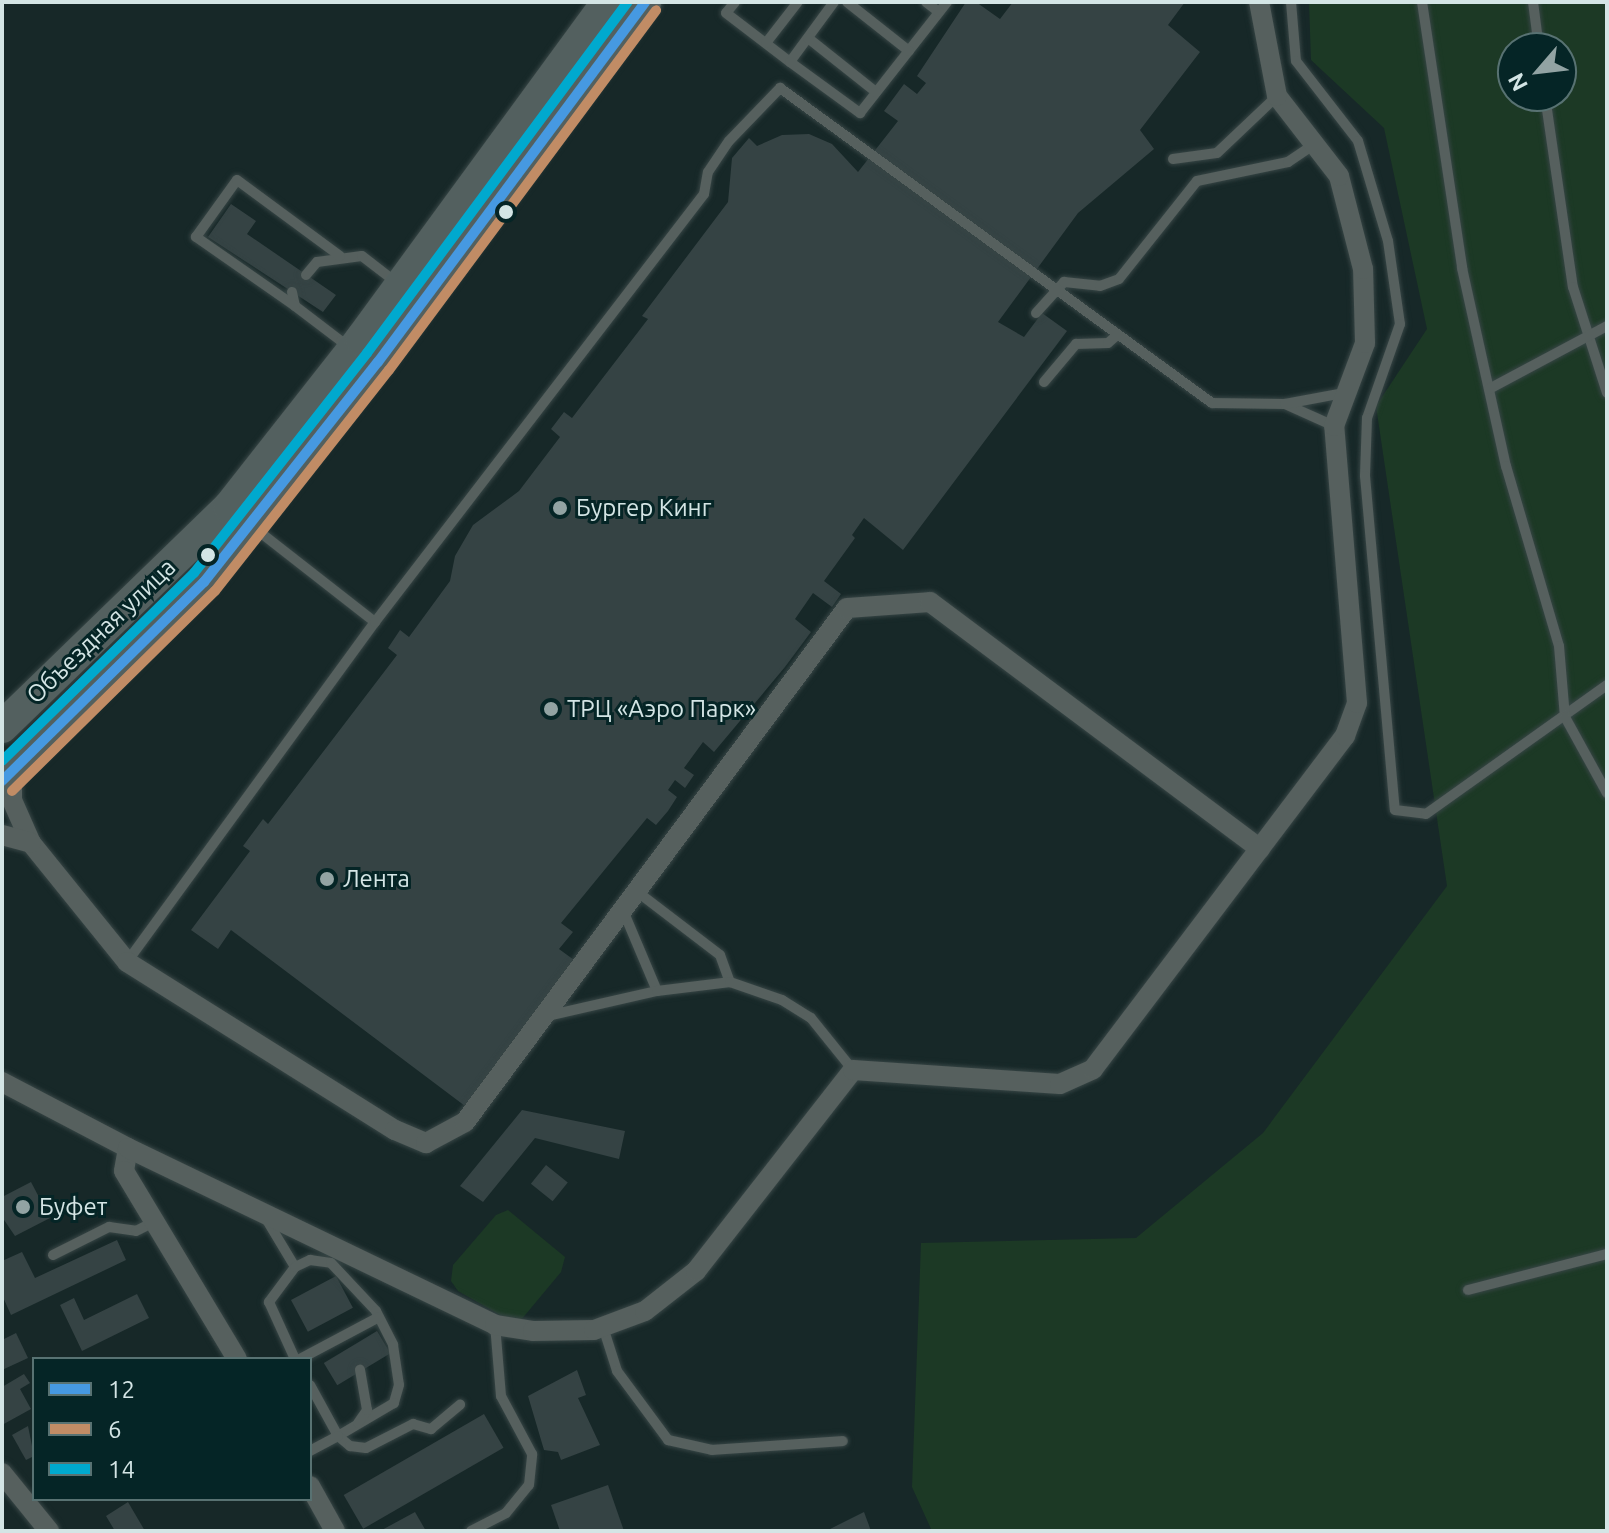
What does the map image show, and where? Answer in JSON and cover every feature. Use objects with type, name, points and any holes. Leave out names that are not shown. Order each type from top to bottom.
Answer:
[{"type":"main road","name":"Объездная улица","points":[[7,776],[204,582],[238,515],[347,358],[608,2]]},
{"type":"main road","name":"Объездная улица","points":[[2,727],[238,515],[378,362],[645,2]]},
{"type":"street","points":[[2,1082],[265,1217],[495,1325],[533,1331],[603,1327],[645,1311],[696,1271],[853,1070],[1060,1084],[1093,1069],[1345,736],[1357,703],[1334,426],[1343,393],[1365,343],[1363,269],[1339,176],[1277,96],[1259,2]]},
{"type":"street","points":[[7,776],[12,800],[31,843],[127,962],[395,1130],[426,1143],[465,1122],[847,608],[930,602],[1260,849]]},
{"type":"street","points":[[2,835],[31,843]]},
{"type":"street","points":[[128,1148],[124,1171],[236,1357]]},
{"type":"street","points":[[2,1473],[49,1531]]},
{"type":"street","points":[[312,1490],[335,1531]]},
{"type":"lane","points":[[735,2],[726,13],[860,113],[947,2]]},
{"type":"lane","points":[[790,62],[834,2]]},
{"type":"lane","points":[[847,2],[909,51]]},
{"type":"lane","points":[[926,2],[939,12]]},
{"type":"lane","points":[[1291,2],[1296,61],[1358,141],[1388,241],[1400,324],[1367,418],[1365,476],[1395,810],[1426,814],[1607,685]]},
{"type":"lane","points":[[1422,2],[1462,268],[1489,389],[1559,646],[1565,717],[1607,793]]},
{"type":"lane","points":[[1533,2],[1537,32]]},
{"type":"lane","points":[[766,43],[797,3]]},
{"type":"lane","points":[[808,38],[876,92]]},
{"type":"lane","points":[[127,962],[375,622],[704,194],[708,172],[729,141],[780,88],[1116,336],[1212,403],[1285,404],[1343,393]]},
{"type":"lane","points":[[1173,159],[1217,153],[1277,96]]},
{"type":"lane","points":[[1547,112],[1573,287],[1607,393]]},
{"type":"lane","points":[[1036,313],[1064,282],[1100,286],[1119,279],[1197,181],[1288,162],[1316,143]]},
{"type":"lane","points":[[340,256],[237,180],[196,237],[341,341],[347,358]]},
{"type":"lane","points":[[306,275],[317,262],[340,256],[362,256],[399,284]]},
{"type":"lane","points":[[292,292],[295,306]]},
{"type":"lane","points":[[1489,389],[1607,326]]},
{"type":"lane","points":[[1044,382],[1076,344],[1108,343],[1116,336]]},
{"type":"lane","points":[[1285,404],[1334,426]]},
{"type":"lane","points":[[238,515],[375,622]]},
{"type":"lane","points":[[635,890],[720,955],[730,982]]},
{"type":"lane","points":[[622,908],[657,991]]},
{"type":"lane","points":[[545,1017],[657,991],[730,982],[782,1000],[811,1018],[853,1070]]},
{"type":"lane","points":[[265,1217],[295,1267]]},
{"type":"lane","points":[[53,1255],[109,1227],[136,1231],[154,1222]]},
{"type":"lane","points":[[1468,1290],[1607,1254]]},
{"type":"lane","points":[[297,1357],[269,1302],[295,1267],[310,1260],[331,1263],[379,1317],[393,1345],[399,1385],[394,1403],[312,1450]]},
{"type":"lane","points":[[302,1357],[379,1317]]},
{"type":"lane","points":[[471,1531],[506,1513],[529,1485],[532,1454],[501,1396],[495,1325]]},
{"type":"lane","points":[[603,1327],[617,1371],[668,1440],[712,1450],[843,1441]]},
{"type":"lane","points":[[342,1337],[348,1347]]},
{"type":"lane","points":[[357,1425],[367,1410],[360,1370]]},
{"type":"lane","points":[[312,1389],[338,1436],[350,1446],[366,1448],[413,1424],[431,1429],[460,1405]]},
{"type":"green space","points":[[1309,2],[1607,2],[1607,1531],[932,1531],[912,1487],[921,1243],[1136,1238],[1263,1133],[1447,886],[1376,406],[1427,329],[1384,128],[1311,60]]},
{"type":"green space","points":[[508,1210],[565,1257],[561,1272],[521,1320],[509,1320],[458,1291],[451,1281],[453,1265],[496,1215]]},
{"type":"building","points":[[966,2],[976,2],[1000,19],[1013,2],[1185,2],[1168,25],[1200,52],[1140,130],[1154,149],[1078,213],[998,322],[1024,337],[1042,313],[1067,331],[903,550],[864,518],[852,535],[855,538],[824,581],[841,594],[832,607],[813,593],[795,619],[811,632],[785,667],[714,752],[703,742],[684,768],[694,775],[685,788],[675,780],[668,790],[677,797],[668,811],[656,825],[647,818],[561,923],[573,932],[559,949],[574,960],[469,1109],[231,930],[218,949],[191,930],[250,851],[243,846],[263,819],[268,824],[397,655],[388,648],[400,630],[409,637],[450,581],[455,556],[473,525],[519,491],[560,437],[551,429],[564,412],[572,418],[648,319],[642,316],[728,202],[732,158],[749,138],[757,146],[782,135],[809,134],[832,144],[858,172],[898,121],[884,111],[904,84],[917,94],[926,83],[917,76]]},
{"type":"building","points":[[231,204],[256,221],[247,234],[336,295],[323,312],[208,237]]},
{"type":"building","points":[[522,1110],[625,1131],[619,1159],[535,1138],[483,1202],[460,1186]]},
{"type":"building","points":[[546,1165],[568,1183],[553,1201],[531,1184]]},
{"type":"building","name":"Буфет","points":[[31,1182],[50,1218],[15,1236],[2,1217],[2,1197]]},
{"type":"building","points":[[117,1240],[126,1260],[11,1315],[2,1295],[2,1261],[22,1252],[35,1278]]},
{"type":"building","points":[[336,1276],[353,1308],[308,1332],[291,1300]]},
{"type":"building","points":[[137,1294],[149,1318],[82,1351],[60,1305],[74,1298],[84,1320]]},
{"type":"building","points":[[377,1331],[390,1353],[337,1385],[324,1363]]},
{"type":"building","points":[[16,1333],[28,1358],[2,1370],[2,1340]]},
{"type":"building","points":[[577,1370],[586,1395],[578,1398],[600,1445],[561,1460],[558,1452],[544,1450],[528,1396]]},
{"type":"building","points":[[24,1374],[30,1383],[20,1389],[31,1409],[2,1425],[2,1387]]},
{"type":"building","points":[[484,1414],[504,1448],[363,1529],[344,1495]]},
{"type":"building","points":[[28,1426],[32,1457],[26,1460],[12,1435]]},
{"type":"building","points":[[608,1485],[624,1531],[560,1531],[551,1505]]},
{"type":"building","points":[[128,1502],[145,1531],[115,1531],[106,1516]]},
{"type":"building","points":[[415,1512],[426,1531],[380,1531]]},
{"type":"building","points":[[864,1512],[871,1531],[826,1531]]},
{"type":"transit line","name":"14","points":[[2,761],[194,573],[367,353],[628,2]]},
{"type":"transit line","name":"12","points":[[2,781],[204,582],[378,362],[645,2]]},
{"type":"transit line","name":"6","points":[[12,791],[215,591],[389,370],[656,10]]},
{"type":"place","name":"Бургер Кинг","points":[[560,508]]},
{"type":"place","name":"ТРЦ «Аэро Парк»","points":[[551,709]]},
{"type":"place","name":"Лента","points":[[327,879]]},
{"type":"place","name":"Буфет","points":[[23,1207]]}]
